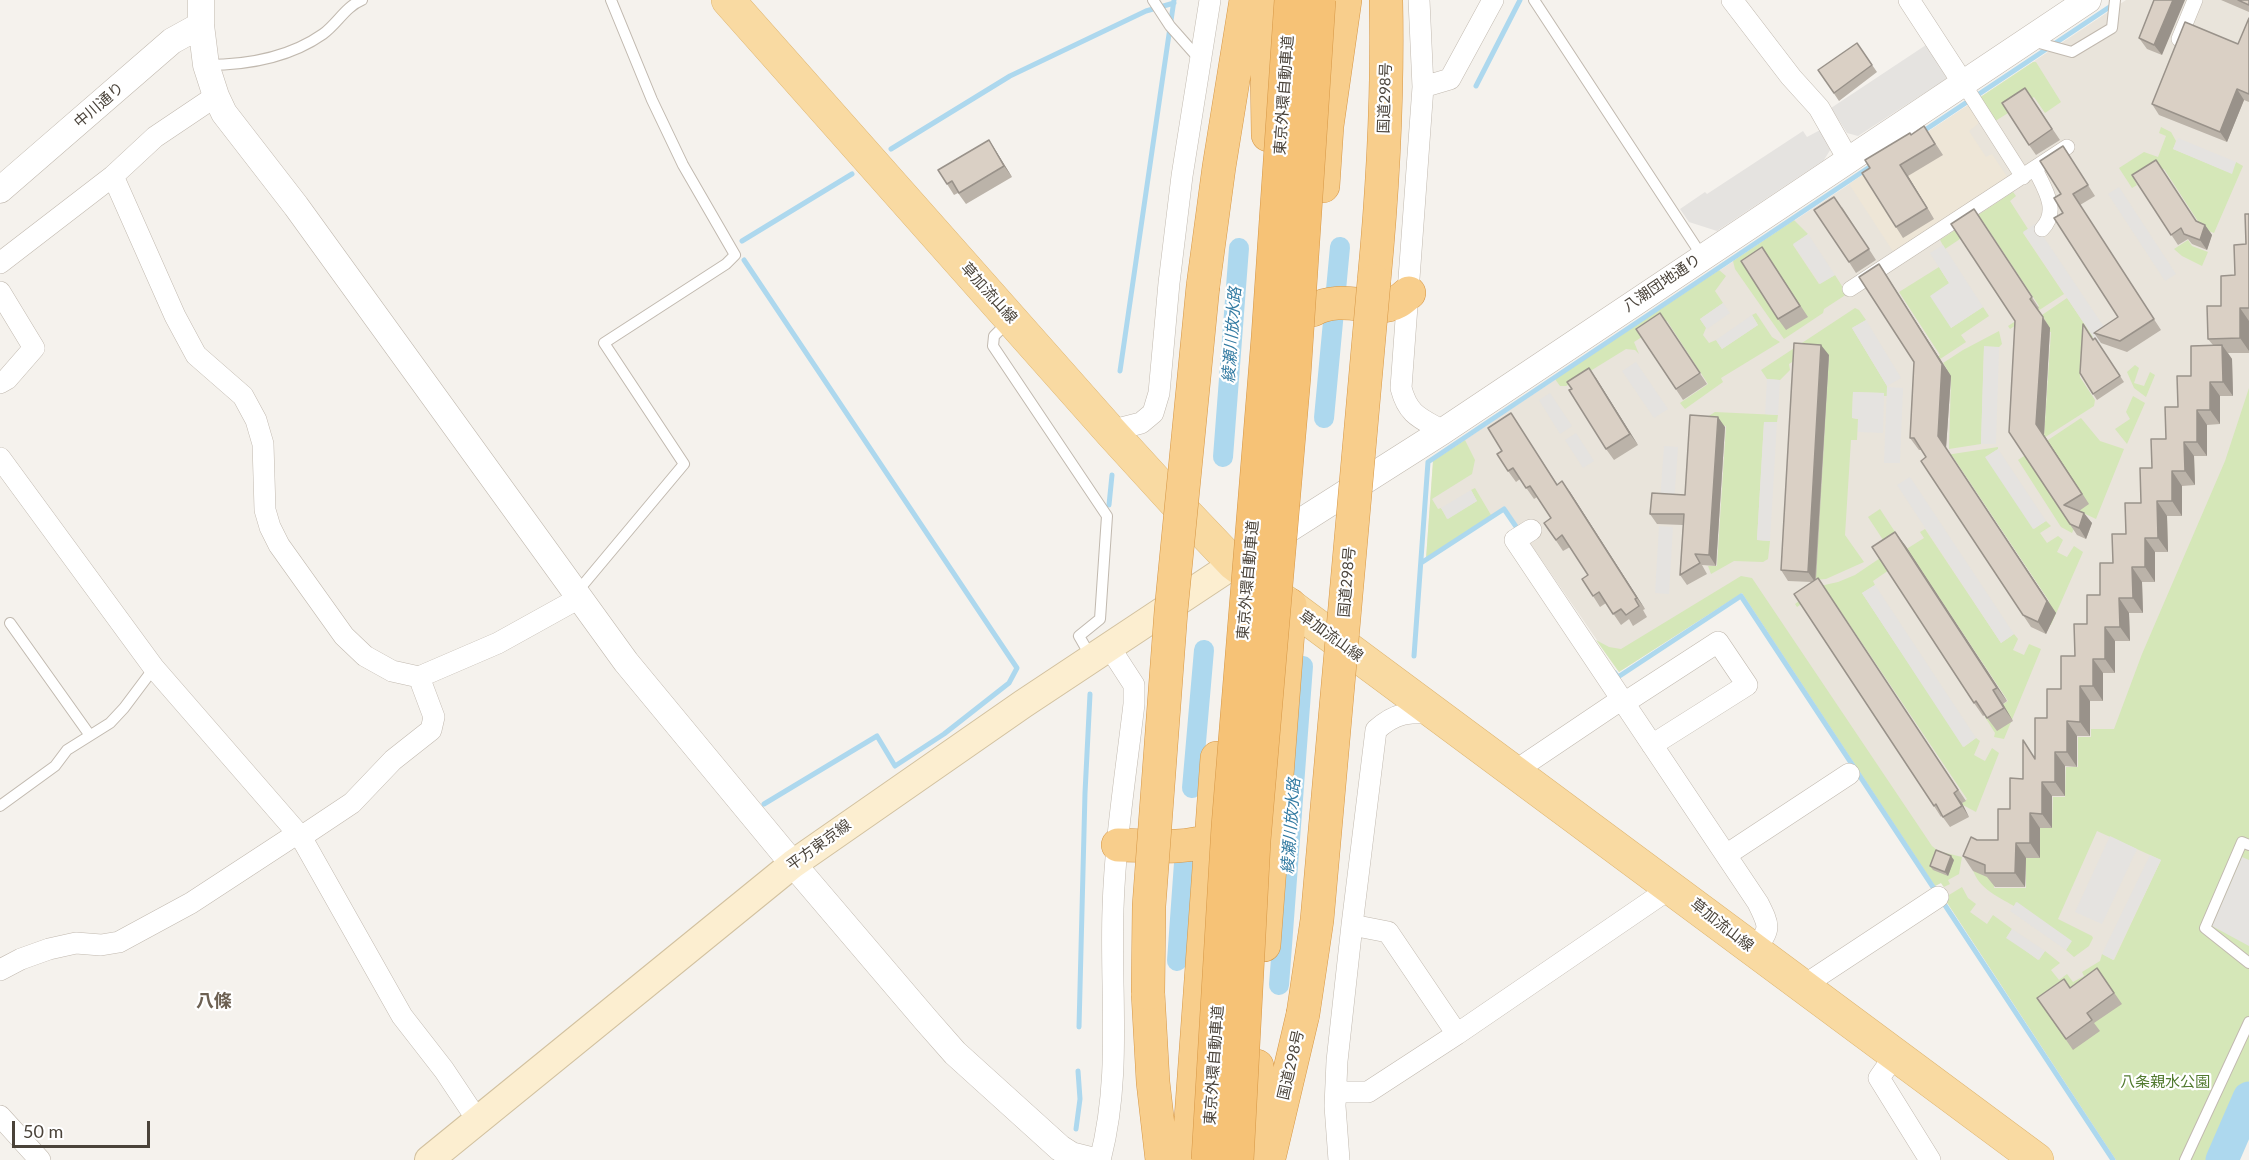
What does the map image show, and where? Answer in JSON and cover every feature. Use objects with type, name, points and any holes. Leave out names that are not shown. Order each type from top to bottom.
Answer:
[{"type":"highway","points":[[1162,1160],[1153,1082],[1148,993],[1149,906],[1171,611],[1203,286],[1219,167],[1246,0]]},
{"type":"highway","points":[[1188,1160],[1210,840],[1269,118],[1266,0]]},
{"type":"highway","name":"東京外環自動車道","points":[[1208,1160],[1228,827],[1268,337],[1291,0]]},
{"type":"highway","name":"東京外環自動車道","points":[[1237,1160],[1254,840],[1294,377],[1318,0]]},
{"type":"highway","name":"国道298号","points":[[1255,1160],[1259,1005],[1327,126],[1346,0]]},
{"type":"highway","name":"国道298号","points":[[1268,1160],[1303,1014],[1320,888],[1381,211],[1386,118],[1386,0]]},
{"type":"highway","points":[[1313,310],[1324,304],[1335,302],[1384,305],[1396,303],[1408,293]]},
{"type":"highway","points":[[1118,845],[1199,844],[1210,840]]},
{"type":"main road","name":"草加流山線","points":[[728,0],[1110,431],[1234,564],[2037,1160]]},
{"type":"main road","name":"平方東京線","points":[[429,1160],[793,864],[898,789],[1234,564]]},
{"type":"street","points":[[201,0],[201,25],[206,65],[224,113],[303,216],[579,594],[626,662],[793,864],[956,1053],[1050,1140],[1071,1155],[1091,1160]]},
{"type":"street","points":[[1110,431],[1141,423],[1153,413],[1159,393],[1168,283],[1182,176],[1210,0]]},
{"type":"street","points":[[1419,0],[1423,87],[1401,388],[1405,404],[1412,413],[1443,431]]},
{"type":"street","points":[[1423,87],[1450,79],[1493,0]]},
{"type":"street","points":[[1732,0],[1791,77],[1819,108],[1848,159]]},
{"type":"street","points":[[1909,0],[1963,83],[2049,197],[2052,212],[2042,229]]},
{"type":"street","name":"八潮団地通り","points":[[1234,564],[1443,431],[2088,0]]},
{"type":"street","points":[[2174,52],[2195,0]]},
{"type":"street","name":"中川通り","points":[[0,190],[171,40],[201,25]]},
{"type":"street","points":[[0,263],[113,176],[155,137],[216,96]]},
{"type":"street","points":[[1850,289],[2067,147]]},
{"type":"street","points":[[113,176],[175,316],[196,355],[243,396],[256,420],[263,444],[265,510],[279,545],[344,636],[365,656],[392,671],[418,677],[498,643],[579,594]]},
{"type":"street","points":[[0,292],[34,348],[0,384]]},
{"type":"street","points":[[0,458],[154,669],[300,835],[402,1016],[444,1070],[478,1121]]},
{"type":"street","points":[[1531,530],[1515,540],[1758,903],[1768,923],[1765,936],[1754,950]]},
{"type":"street","points":[[1515,771],[1718,642],[1747,685],[1653,746]]},
{"type":"street","points":[[1100,1160],[1107,1135],[1112,1091],[1113,907],[1134,685],[1101,654]]},
{"type":"street","points":[[0,970],[48,949],[76,943],[100,945],[119,942],[191,903],[352,803],[393,760],[431,730],[434,717],[418,677]]},
{"type":"street","points":[[1339,1160],[1336,1092],[1352,925],[1376,729],[1389,718],[1409,712],[1437,713]]},
{"type":"street","points":[[1725,855],[1849,774]]},
{"type":"street","points":[[1336,1092],[1368,1092],[1672,887]]},
{"type":"street","points":[[1803,986],[1938,897]]},
{"type":"street","points":[[1352,925],[1389,932],[1457,1034]]},
{"type":"street","points":[[1895,1055],[1879,1078],[1930,1160]]},
{"type":"street","points":[[0,1116],[40,1160]]},
{"type":"lane","points":[[206,65],[256,63],[294,49],[323,34],[338,21],[347,8],[362,0]]},
{"type":"lane","points":[[579,594],[684,464],[604,343],[726,264],[735,255],[683,165],[652,100],[611,0]]},
{"type":"lane","points":[[1153,0],[1170,26],[1201,62]]},
{"type":"lane","points":[[1534,0],[1702,256]]},
{"type":"lane","points":[[2029,40],[2072,52],[2112,28],[2115,0]]},
{"type":"lane","points":[[1011,319],[994,336],[993,346],[1107,516],[1100,620],[1079,636],[1101,654]]},
{"type":"lane","points":[[10,623],[89,734]]},
{"type":"lane","points":[[0,806],[55,766],[66,750],[110,723],[154,669]]},
{"type":"lane","points":[[2249,845],[2242,842],[2205,927],[2249,963]]},
{"type":"lane","points":[[2185,1160],[2249,1022]]},
{"type":"shaded area","points":[[2126,0],[2249,0],[2249,1081],[2216,1160],[2116,1160],[1944,898],[1948,895],[1941,883],[1935,886],[1742,593],[1619,672],[1505,507],[1426,559],[1433,461]]},
{"type":"shaded area","points":[[1926,45],[1946,74],[1946,79],[1858,136],[1847,133],[1831,108]]},
{"type":"shaded area","points":[[1973,102],[1979,112],[1978,124],[1969,131],[1986,157],[1992,154],[2008,178],[1894,253],[1849,184]]},
{"type":"shaded area","points":[[1822,129],[1832,147],[1824,160],[1717,231],[1689,222],[1680,209],[1803,131],[1807,137]]},
{"type":"shaded area","points":[[2178,138],[2236,162],[2232,174],[2173,149]]},
{"type":"shaded area","points":[[2119,187],[2176,274],[2165,281],[2108,194]]},
{"type":"shaded area","points":[[2035,224],[2110,336],[2098,344],[2023,232]]},
{"type":"shaded area","points":[[1808,234],[1835,275],[1820,284],[1793,244]]},
{"type":"shaded area","points":[[1943,245],[1983,307],[1951,328],[1930,296],[1949,283],[1930,253]]},
{"type":"shaded area","points":[[1723,303],[1730,313],[1707,329],[1700,319]]},
{"type":"shaded area","points":[[1752,315],[1758,325],[1722,349],[1716,340]]},
{"type":"shaded area","points":[[1866,320],[1901,378],[1887,386],[1852,328]]},
{"type":"shaded area","points":[[1984,346],[1999,347],[1996,444],[1981,444]]},
{"type":"shaded area","points":[[1636,362],[1668,409],[1654,418],[1622,371]]},
{"type":"shaded area","points":[[1767,379],[1780,380],[1778,415],[1765,414]]},
{"type":"shaded area","points":[[1887,387],[1903,388],[1900,463],[1884,463]]},
{"type":"shaded area","points":[[1853,392],[1884,393],[1883,433],[1858,432],[1858,419],[1852,418]]},
{"type":"shaded area","points":[[1550,393],[1572,426],[1560,434],[1539,400]]},
{"type":"shaded area","points":[[1764,422],[1777,422],[1770,541],[1757,540]]},
{"type":"shaded area","points":[[1576,433],[1594,461],[1583,468],[1565,440]]},
{"type":"shaded area","points":[[1664,446],[1678,447],[1674,503],[1660,501]]},
{"type":"shaded area","points":[[1998,449],[2046,521],[2033,529],[1985,457]]},
{"type":"shaded area","points":[[1910,477],[2014,634],[2001,643],[1897,485]]},
{"type":"shaded area","points":[[1471,490],[1477,501],[1448,519],[1441,508]]},
{"type":"shaded area","points":[[1659,526],[1673,527],[1669,594],[1655,593]]},
{"type":"shaded area","points":[[1875,585],[1976,738],[1963,747],[1862,593]]},
{"type":"shaded area","points":[[2110,836],[2137,849],[2102,924],[2075,912]]},
{"type":"shaded area","points":[[2150,855],[2161,860],[2113,960],[2102,954]]},
{"type":"shaded area","points":[[2242,857],[2249,860],[2249,946],[2212,926]]},
{"type":"shaded area","points":[[2017,902],[2072,941],[2066,950],[2010,911]]},
{"type":"shaded area","points":[[2012,929],[2045,951],[2039,960],[2006,938]]},
{"type":"green space","points":[[2036,62],[2061,102],[2045,113],[2034,97],[1992,123],[1979,98]]},
{"type":"green space","points":[[2161,127],[2171,132],[2176,141],[2173,149],[2231,173],[2236,162],[2243,166],[2214,233],[2203,229],[2164,169],[2154,175],[2134,179],[2137,185],[2132,188],[2119,168],[2144,152],[2158,157],[2166,136],[2159,133]]},
{"type":"green space","points":[[2013,192],[2016,196],[2010,201],[2028,229],[2023,233],[2064,294],[2010,329],[2008,326],[2039,306],[1984,223],[1945,249],[1940,240]]},
{"type":"green space","points":[[1794,220],[1808,234],[1793,245],[1819,284],[1835,275],[1847,294],[1784,339],[1735,269],[1733,261]]},
{"type":"green space","points":[[2188,240],[2192,246],[2208,252],[2202,266],[2182,256],[2174,249]]},
{"type":"green space","points":[[1939,267],[1949,283],[1951,328],[1983,307],[1989,316],[1961,335],[1966,342],[1928,367],[1921,369],[1940,355],[1899,292]]},
{"type":"green space","points":[[1719,270],[1726,276],[1715,291],[1723,303],[1700,319],[1706,328],[1703,335],[1709,343],[1716,340],[1722,349],[1758,325],[1752,315],[1756,313],[1772,337],[1780,342],[1721,378],[1723,382],[1685,409],[1680,403],[1708,384],[1667,321],[1634,342],[1639,354],[1635,350],[1626,349],[1566,386],[1560,386],[1555,379]]},
{"type":"green space","points":[[2067,298],[2093,337],[2081,345],[2080,377],[2095,400],[2094,406],[2036,443],[2044,437],[2051,332],[2033,330],[2046,322],[2042,315]]},
{"type":"green space","points":[[1855,308],[1866,320],[1852,328],[1887,386],[1887,396],[1884,396],[1884,393],[1853,392],[1852,418],[1858,419],[1857,440],[1851,440],[1845,535],[1864,562],[1826,579],[1801,581],[1816,576],[1829,355],[1801,352],[1800,357],[1789,364],[1790,370],[1780,380],[1767,379],[1761,370]]},
{"type":"green space","points":[[1999,331],[2002,344],[1999,347],[1984,347],[1981,444],[1949,449],[1951,380],[1933,379],[1947,369],[1943,363]]},
{"type":"green space","points":[[2135,365],[2139,368],[2134,383],[2144,386],[2150,372],[2155,375],[2146,397],[2134,388],[2127,372]]},
{"type":"green space","name":"八条親水公園","points":[[2249,388],[2249,1081],[2216,1160],[2116,1160],[1944,898],[1962,887],[1968,898],[1976,904],[1970,912],[1987,924],[1993,915],[2012,929],[2007,937],[2038,960],[2045,951],[2060,963],[2051,970],[2059,980],[2067,974],[2073,982],[2084,976],[2082,972],[2100,961],[2102,954],[2114,960],[2161,860],[2097,831],[2058,919],[2093,938],[2089,946],[2074,957],[2066,950],[2071,941],[2016,902],[2014,906],[1988,890],[1977,879],[1972,865],[1993,850],[1994,888],[2026,888],[2026,858],[2040,858],[2040,828],[2052,828],[2053,797],[2065,797],[2066,767],[2078,767],[2078,737],[2091,737],[2091,729],[2114,729],[2142,654],[2225,461]]},
{"type":"green space","points":[[2133,396],[2145,403],[2127,444],[2115,429],[2130,419],[2126,412]]},
{"type":"green space","points":[[1715,412],[1778,415],[1777,422],[1764,422],[1757,540],[1770,541],[1768,559],[1763,562],[1734,561],[1711,574],[1708,566],[1717,566],[1726,426],[1698,423]]},
{"type":"green space","points":[[2081,418],[2100,441],[2124,449],[2096,519],[2081,512],[2072,533],[2061,527],[2018,460]]},
{"type":"green space","points":[[1465,440],[1475,460],[1472,474],[1432,499],[1447,519],[1477,501],[1471,490],[1475,488],[1491,515],[1426,559],[1433,461]]},
{"type":"green space","points":[[1998,447],[1986,457],[2034,529],[2046,521],[2051,526],[2040,533],[2047,543],[2058,536],[2063,540],[2057,552],[2067,557],[2074,546],[2083,552],[2051,625],[2038,618],[2049,601],[1953,457],[1948,459],[1946,455]]},
{"type":"green space","points":[[1880,509],[1899,538],[1887,546],[1868,517]]},
{"type":"green space","points":[[1925,529],[2001,643],[2014,634],[2018,639],[2013,650],[2024,655],[2029,644],[2041,649],[2004,739],[1994,737],[1995,733],[1985,717],[2008,701],[1911,555],[1873,581],[1875,585],[1862,593],[1964,747],[1976,738],[1980,741],[1974,755],[1985,761],[1992,748],[1999,753],[1976,812],[1961,804],[1967,799],[1825,588],[1797,607],[1795,604],[1820,586],[1855,575],[1901,544],[1905,550],[1924,538],[1920,532]]},
{"type":"green space","points":[[1741,576],[1752,578],[1932,846],[1938,851],[1962,857],[1959,874],[1948,880],[1950,884],[1944,887],[1941,883],[1935,886],[1742,593],[1619,672],[1596,640],[1609,647],[1621,649]]},
{"type":"building","points":[[2154,0],[2173,0],[2154,45],[2139,38]]},
{"type":"building","points":[[2238,0],[2249,0],[2249,5]]},
{"type":"building","points":[[2249,18],[2249,94],[2237,89],[2220,132],[2152,104],[2185,22],[2238,44]]},
{"type":"building","points":[[1857,43],[1872,65],[1834,93],[1818,70]]},
{"type":"building","points":[[2025,88],[2052,129],[2029,145],[2002,103]]},
{"type":"building","points":[[1924,126],[1935,144],[1900,165],[1927,208],[1896,227],[1862,173],[1870,168],[1865,160]]},
{"type":"building","points":[[989,140],[1004,166],[959,193],[952,181],[947,184],[938,170]]},
{"type":"building","points":[[2063,146],[2088,185],[2073,194],[2154,319],[2120,341],[2094,333],[2118,317],[2054,218],[2063,213],[2054,198],[2061,194],[2040,161]]},
{"type":"building","points":[[2156,160],[2196,221],[2205,225],[2200,240],[2184,234],[2181,228],[2171,235],[2132,175]]},
{"type":"building","points":[[1834,197],[1869,249],[1849,262],[1814,210]]},
{"type":"building","points":[[1974,209],[2043,317],[2036,424],[2082,494],[2064,505],[2084,513],[2079,528],[2070,524],[2009,432],[2015,321],[1951,224]]},
{"type":"building","points":[[2245,214],[2249,214],[2249,308],[2240,308],[2240,338],[2208,339],[2207,306],[2221,306],[2221,276],[2235,275],[2234,245],[2246,244]]},
{"type":"building","points":[[1762,247],[1800,306],[1778,319],[1741,261]]},
{"type":"building","points":[[1879,264],[1942,364],[1938,436],[2047,601],[2038,622],[2023,615],[1921,461],[1926,457],[1914,438],[1910,438],[1914,362],[1859,277]]},
{"type":"building","points":[[1660,313],[1700,373],[1676,389],[1636,329]]},
{"type":"building","points":[[2083,324],[2120,376],[2093,394],[2080,373]]},
{"type":"building","points":[[1794,343],[1821,345],[1808,572],[1781,570]]},
{"type":"building","points":[[2222,345],[2223,382],[2210,382],[2210,410],[2197,410],[2197,442],[2184,442],[2185,471],[2172,471],[2172,501],[2157,501],[2158,538],[2145,538],[2145,567],[2132,567],[2133,598],[2119,598],[2120,627],[2105,627],[2105,659],[2093,659],[2093,686],[2080,686],[2080,722],[2067,721],[2067,752],[2055,752],[2055,782],[2042,782],[2042,814],[2030,813],[2030,843],[2016,843],[2015,873],[1985,873],[1985,865],[1963,856],[1971,837],[1977,840],[1998,840],[1998,809],[2010,809],[2010,778],[2023,779],[2023,740],[2035,759],[2035,718],[2047,718],[2047,689],[2061,689],[2061,656],[2075,656],[2074,624],[2087,624],[2087,595],[2100,595],[2100,563],[2113,563],[2112,534],[2126,534],[2125,503],[2141,503],[2140,468],[2152,468],[2151,439],[2166,439],[2165,407],[2178,407],[2177,376],[2191,376],[2191,346]]},
{"type":"building","points":[[1589,368],[1630,434],[1606,449],[1569,390],[1572,389],[1567,382]]},
{"type":"building","points":[[1511,413],[1557,485],[1562,481],[1637,598],[1635,599],[1639,606],[1626,615],[1621,609],[1613,614],[1599,592],[1593,596],[1582,579],[1588,575],[1562,535],[1556,540],[1544,523],[1551,518],[1530,486],[1526,488],[1513,468],[1508,471],[1497,454],[1502,451],[1488,428]]},
{"type":"building","points":[[1690,415],[1718,417],[1709,555],[1695,554],[1700,563],[1680,575],[1684,514],[1650,514],[1652,493],[1685,495]]},
{"type":"building","points":[[1895,532],[1997,688],[1993,690],[2004,708],[1987,718],[1976,701],[1974,703],[1872,547]]},
{"type":"building","points":[[1818,578],[1958,790],[1954,793],[1962,806],[1943,817],[1794,594]]},
{"type":"building","points":[[1936,850],[1951,856],[1945,872],[1930,866]]},
{"type":"building","points":[[2097,968],[2114,993],[2087,1013],[2092,1020],[2066,1039],[2037,998],[2064,979],[2070,988]]},
{"type":"waterway","points":[[1120,371],[1174,0]]},
{"type":"waterway","points":[[1476,86],[1520,0]]},
{"type":"waterway","points":[[891,149],[1010,76],[1146,11],[1174,3]]},
{"type":"waterway","points":[[1922,132],[2114,4]]},
{"type":"waterway","points":[[1414,656],[1428,462],[1874,164]]},
{"type":"waterway","points":[[742,241],[852,174]]},
{"type":"waterway","name":"綾瀬川放水路","points":[[1324,418],[1340,247]]},
{"type":"waterway","name":"綾瀬川放水路","points":[[1223,457],[1239,248]]},
{"type":"waterway","points":[[744,260],[1017,668],[1009,683],[944,734],[895,766],[877,736],[764,804]]},
{"type":"waterway","points":[[1109,505],[1112,475]]},
{"type":"waterway","points":[[1421,563],[1504,509],[1519,531]]},
{"type":"waterway","points":[[1615,673],[1618,677],[1741,596],[2113,1160]]},
{"type":"waterway","name":"綾瀬川放水路","points":[[1192,788],[1204,650]]},
{"type":"waterway","name":"綾瀬川放水路","points":[[1279,985],[1303,666]]},
{"type":"waterway","points":[[1079,1027],[1090,694]]},
{"type":"waterway","name":"綾瀬川放水路","points":[[1177,961],[1184,863]]},
{"type":"waterway","points":[[1076,1129],[1080,1099],[1078,1071]]},
{"type":"waterway","points":[[2222,1160],[2249,1098]]},
{"type":"district","name":"八條","points":[[214,1001]]}]
